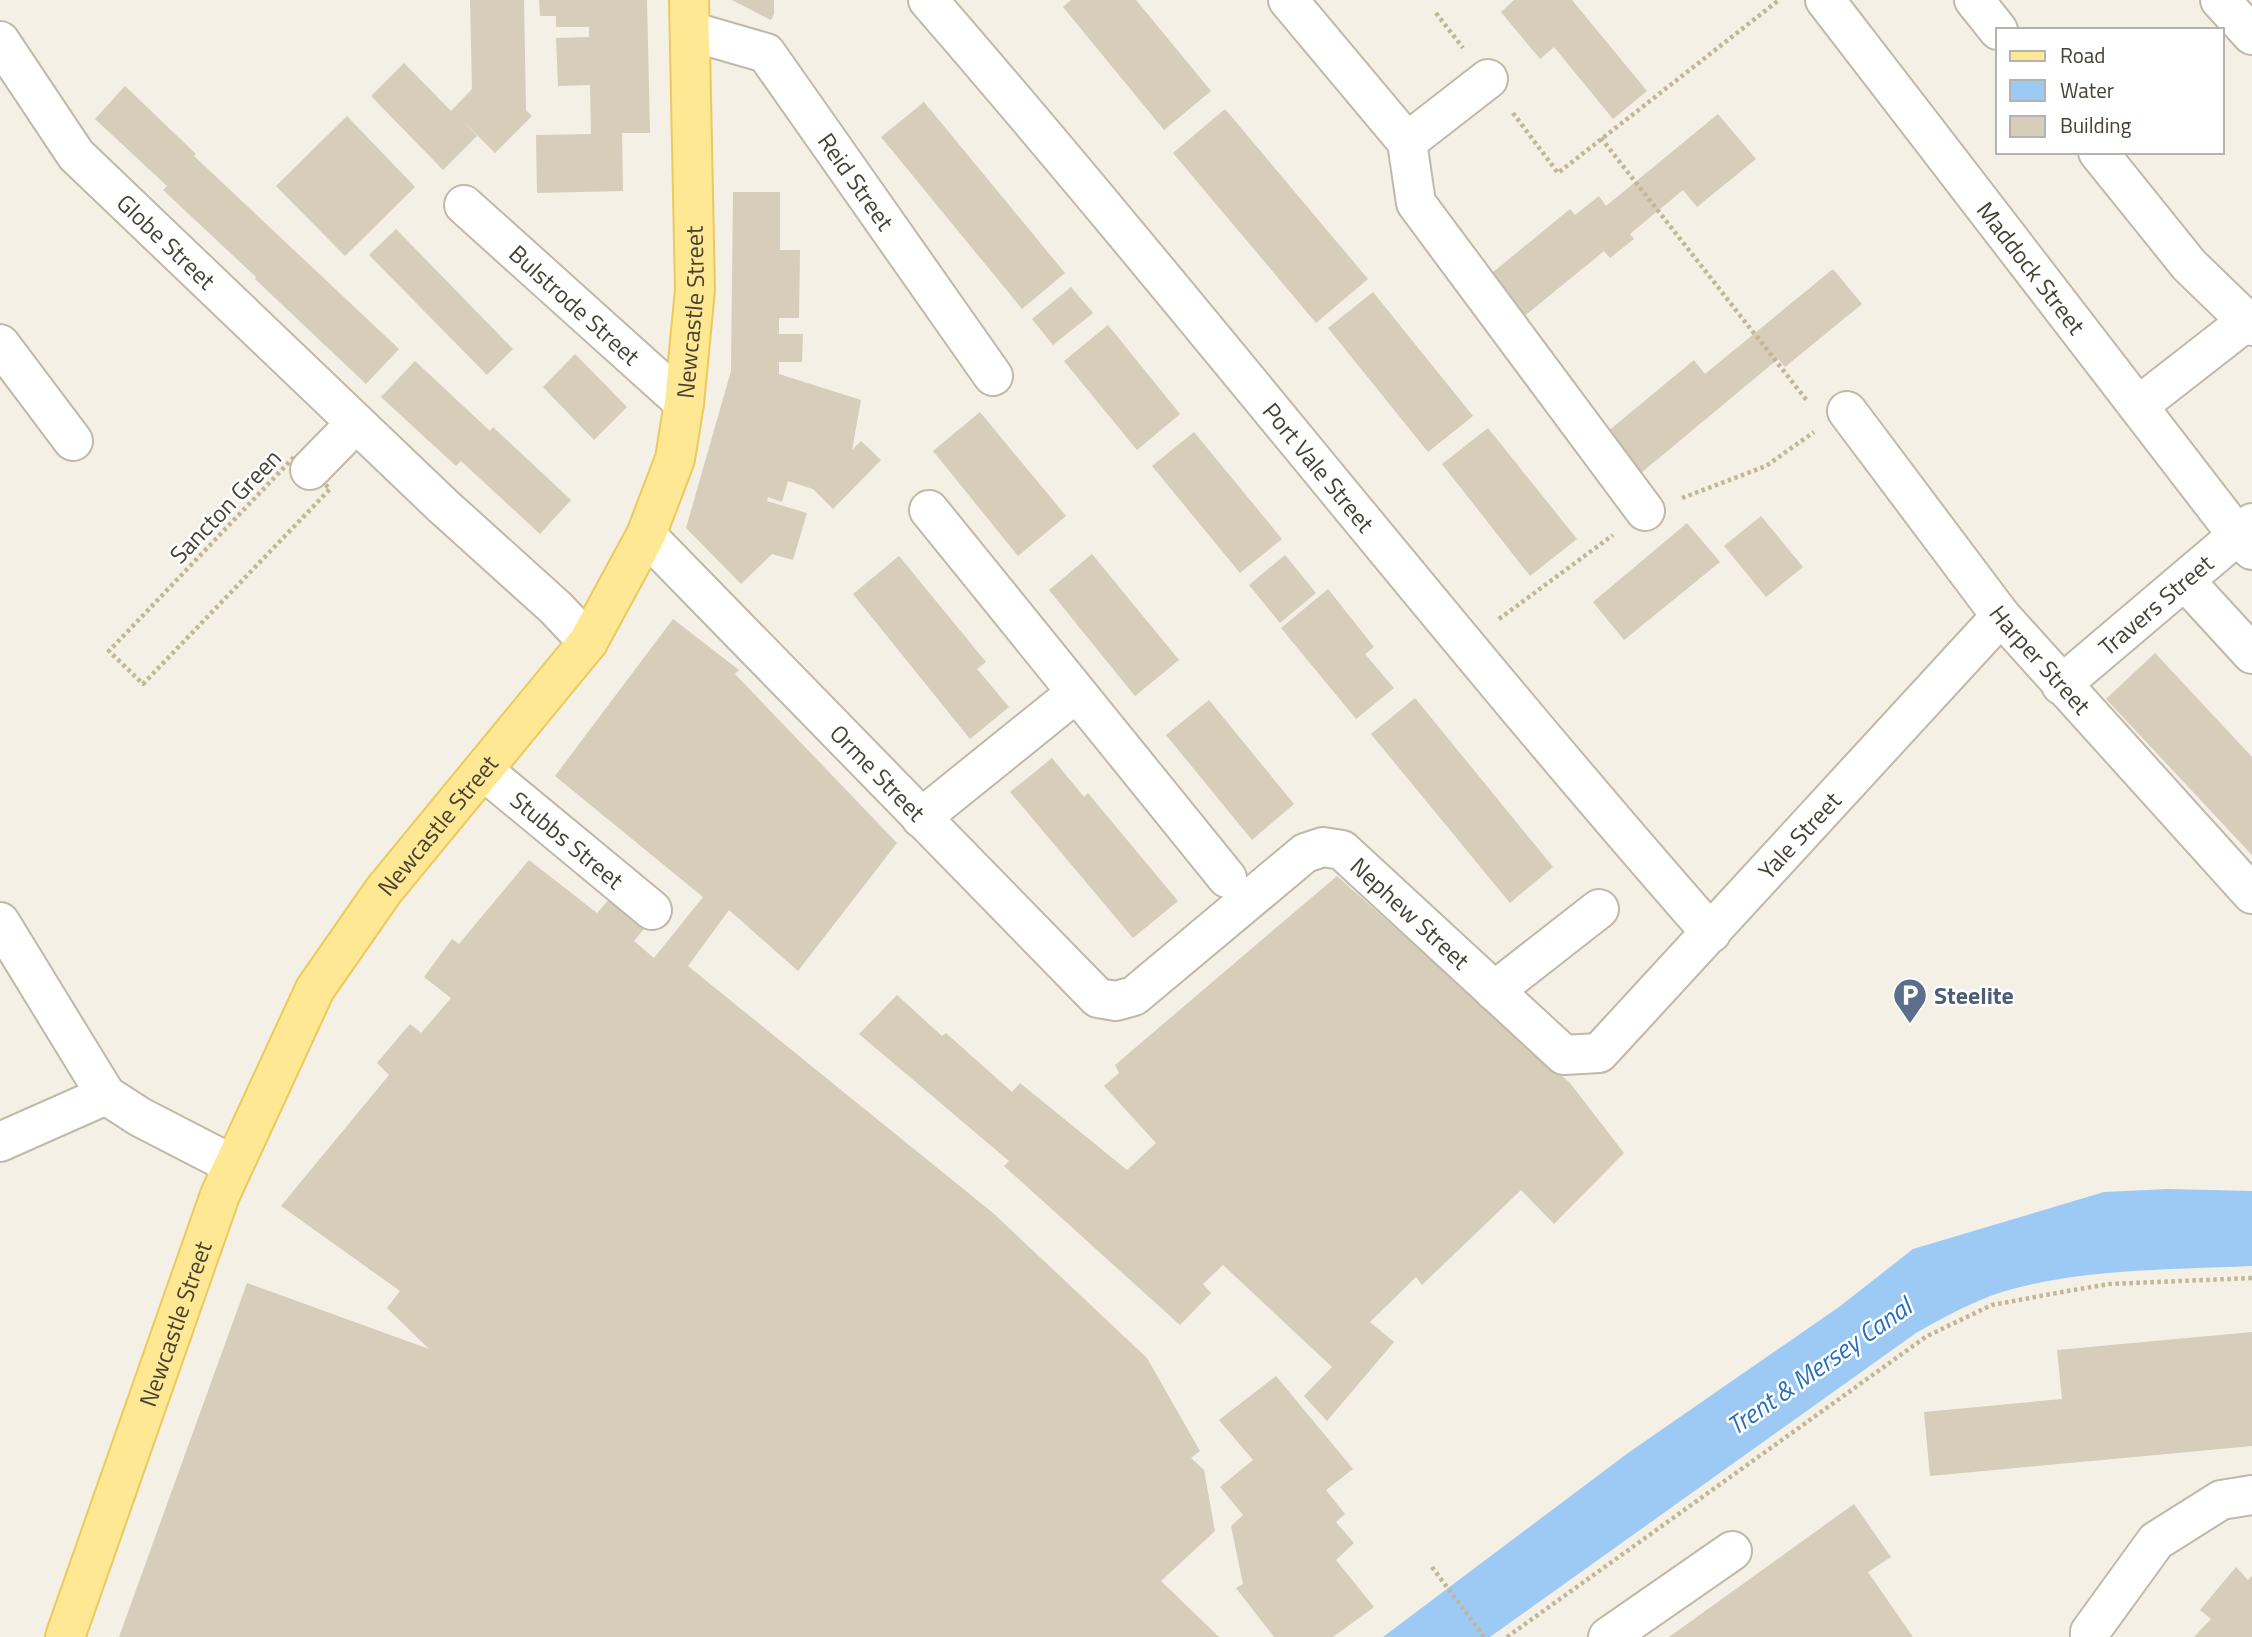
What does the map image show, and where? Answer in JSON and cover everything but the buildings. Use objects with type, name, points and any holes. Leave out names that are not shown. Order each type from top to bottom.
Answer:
[{"type":"main road","name":"Newcastle Street","points":[[65,1637],[220,1195],[315,989],[384,890],[588,642],[646,535],[675,459],[684,403],[695,290],[690,15]]},
{"type":"street","name":"Port Vale Street","points":[[929,0],[1065,158],[1560,761],[1711,933]]},
{"type":"street","points":[[1288,0],[1407,142],[1416,203],[1645,512]]},
{"type":"street","name":"Maddock Street","points":[[1825,0],[2138,406],[2247,536]]},
{"type":"street","points":[[1974,0],[1996,28]]},
{"type":"street","points":[[2220,0],[2252,35]]},
{"type":"street","name":"Reid Street","points":[[690,15],[766,53],[993,376]]},
{"type":"street","name":"Globe Street","points":[[0,41],[76,155],[443,506],[556,608],[588,642]]},
{"type":"street","points":[[1407,142],[1488,79]]},
{"type":"street","points":[[2100,154],[2189,265],[2250,323],[2138,406]]},
{"type":"street","name":"Bulstrode Street","points":[[464,205],[684,403]]},
{"type":"street","points":[[0,344],[73,440]]},
{"type":"street","name":"Harper Street","points":[[1847,411],[2001,616],[2252,894]]},
{"type":"street","points":[[310,470],[356,423]]},
{"type":"street","points":[[929,510],[1227,878]]},
{"type":"street","name":"Orme Street","points":[[646,535],[1098,998],[1116,1002]]},
{"type":"street","name":"Travers Street","points":[[2061,685],[2185,580],[2247,536]]},
{"type":"street","points":[[2185,580],[2252,654]]},
{"type":"street","name":"Yale Street","points":[[1599,1053],[2001,616]]},
{"type":"street","points":[[921,818],[1076,693]]},
{"type":"street","name":"Stubbs Street","points":[[484,771],[652,910]]},
{"type":"street","name":"Nephew Street","points":[[1116,1002],[1134,996],[1305,853],[1323,847],[1342,850],[1564,1055],[1599,1053]]},
{"type":"street","points":[[1494,991],[1599,909]]},
{"type":"street","points":[[0,922],[106,1096],[140,1117],[233,1165]]},
{"type":"street","points":[[0,1142],[106,1096]]},
{"type":"street","points":[[2090,1637],[2090,1632],[2156,1541],[2221,1500],[2252,1495]]},
{"type":"street","points":[[1608,1637],[1732,1551]]},
{"type":"path","points":[[1558,173],[1779,0]]},
{"type":"path","points":[[1601,138],[1809,404]]},
{"type":"path","name":"Sancton Green","points":[[295,456],[310,470],[330,489],[144,684],[109,651],[295,456]]},
{"type":"path","points":[[1507,1637],[1927,1336],[1992,1305],[2062,1292],[2109,1284],[2252,1278]]},
{"type":"path","points":[[1432,1567],[1484,1637]]},
{"type":"water","name":"Trent & Mersey Canal","points":[[2168,1189],[2252,1191],[2252,1266],[2088,1275],[2024,1286],[1983,1299],[1916,1333],[1490,1637],[1383,1637],[1628,1453],[1839,1307],[1913,1249],[2104,1192]]},
{"type":"place","name":"Steelite","points":[[1910,1025]]}]
